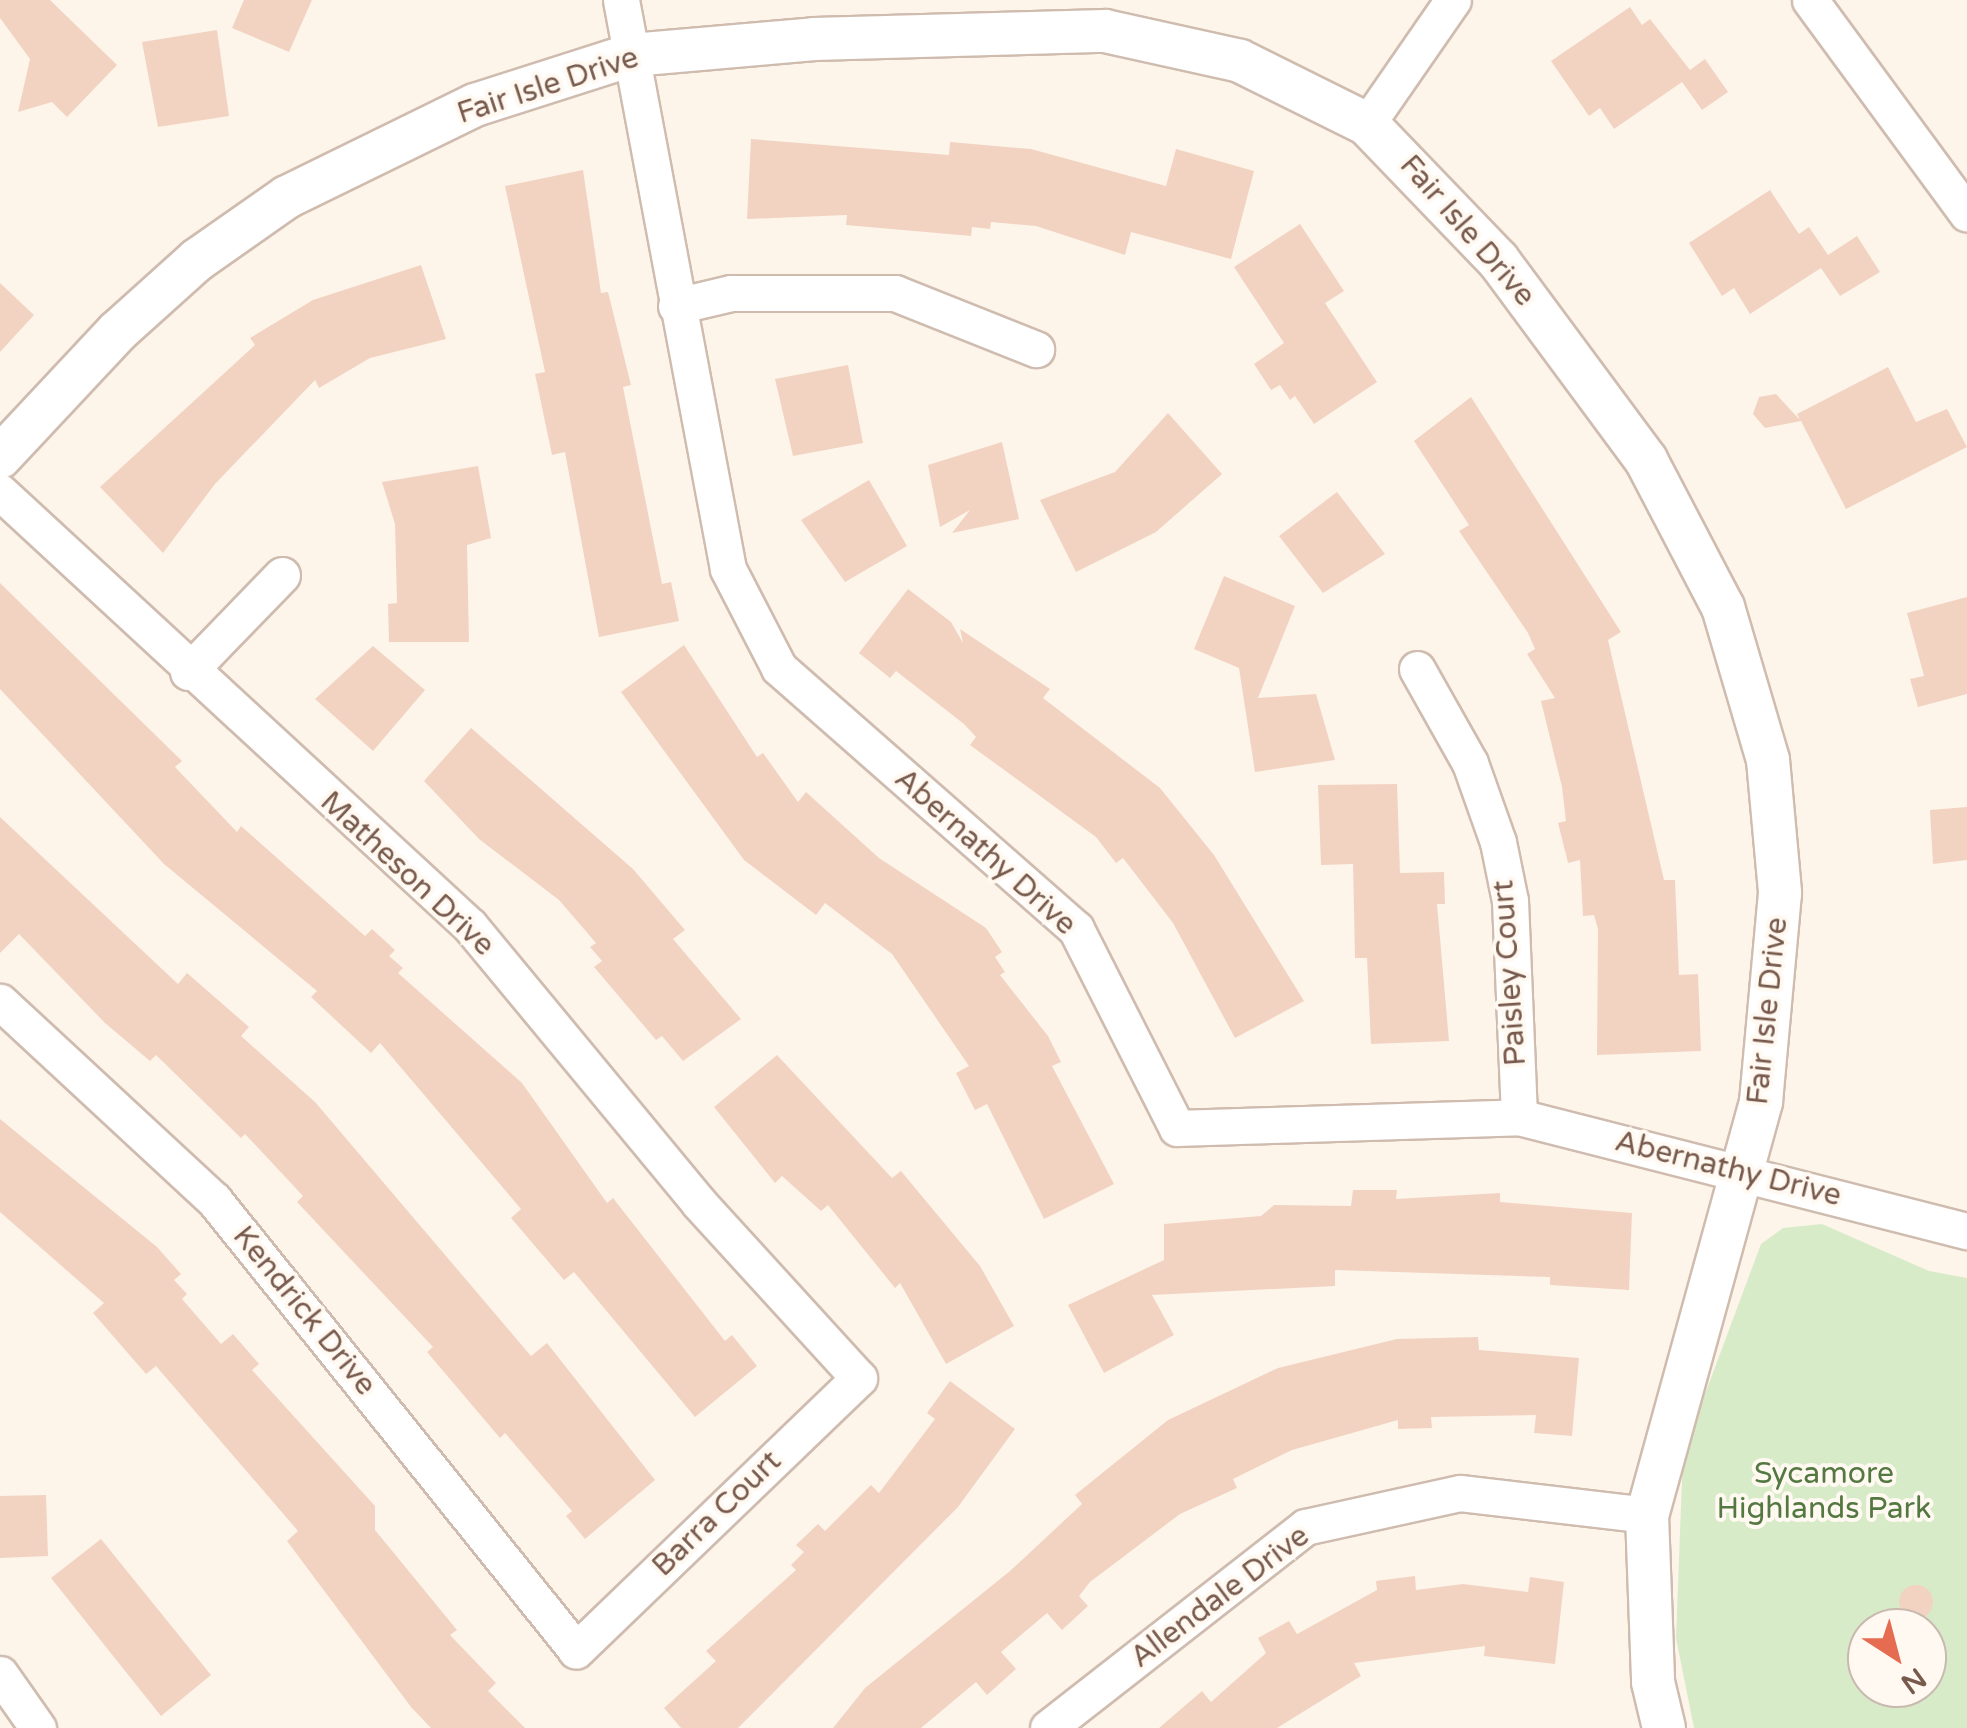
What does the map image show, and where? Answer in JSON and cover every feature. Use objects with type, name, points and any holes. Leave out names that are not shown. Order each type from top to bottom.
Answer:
[{"type":"street","name":"Abernathy Drive","points":[[620,0],[728,569],[779,668],[1076,929],[1176,1128],[1519,1118],[1967,1231]]},
{"type":"street","points":[[1367,124],[1452,0]]},
{"type":"street","points":[[1810,0],[1967,214]]},
{"type":"street","name":"Fair Isle Drive","points":[[0,457],[117,332],[197,260],[287,197],[474,105],[632,55],[814,39],[1105,32],[1240,60],[1367,124],[1498,260],[1612,410],[1676,508],[1723,607],[1768,760],[1780,893],[1777,987],[1742,1172],[1647,1515],[1653,1682],[1664,1728]]},
{"type":"street","points":[[676,306],[730,293],[896,293],[1036,349]]},
{"type":"street","name":"Matheson Drive","points":[[0,492],[188,672],[470,926],[700,1203],[859,1378]]},
{"type":"street","points":[[188,672],[282,575]]},
{"type":"street","name":"Paisley Court","points":[[1417,669],[1470,763],[1498,842],[1510,901],[1519,1118]]},
{"type":"street","name":"Kendrick Drive","points":[[0,1002],[214,1200],[576,1650]]},
{"type":"street","name":"Barra Court","points":[[576,1650],[859,1378]]},
{"type":"street","name":"Allendale Drive","points":[[1048,1728],[1305,1528],[1460,1493],[1647,1515]]},
{"type":"street","points":[[0,1674],[38,1728]]},
{"type":"green space","name":"Sycamore Highlands Park","points":[[1822,1224],[1929,1271],[1967,1278],[1967,1728],[1694,1728],[1676,1638],[1683,1453],[1761,1244],[1783,1228]]},
{"type":"building","points":[[0,0],[50,0],[117,65],[67,117],[52,102],[18,112],[30,59],[0,18]]},
{"type":"building","points":[[244,0],[312,0],[289,52],[232,28]]},
{"type":"building","points":[[1630,7],[1642,25],[1650,19],[1690,70],[1705,59],[1728,92],[1702,110],[1682,82],[1614,129],[1600,108],[1589,116],[1551,61]]},
{"type":"building","points":[[217,30],[229,116],[158,127],[142,42]]},
{"type":"building","points":[[751,139],[949,155],[950,142],[1031,149],[1166,186],[1176,149],[1254,171],[1231,259],[1131,232],[1125,255],[1036,226],[991,222],[990,229],[972,227],[971,236],[846,225],[847,215],[747,219]]},
{"type":"building","points":[[583,170],[601,293],[608,292],[631,385],[623,387],[662,584],[671,582],[679,621],[599,637],[565,452],[552,455],[535,374],[545,372],[505,186]]},
{"type":"building","points":[[1770,190],[1799,234],[1809,227],[1828,255],[1857,236],[1880,272],[1840,296],[1821,268],[1750,314],[1734,288],[1722,296],[1689,243]]},
{"type":"building","points":[[1300,224],[1344,291],[1325,303],[1377,382],[1314,424],[1295,396],[1290,400],[1280,385],[1271,390],[1254,364],[1284,343],[1234,267]]},
{"type":"building","points":[[421,265],[446,339],[370,358],[319,388],[315,380],[215,484],[163,553],[100,487],[255,345],[250,338],[313,300]]},
{"type":"building","points":[[0,283],[34,315],[0,352]]},
{"type":"building","points":[[848,365],[863,443],[793,456],[775,379]]},
{"type":"building","points":[[1888,367],[1916,422],[1947,409],[1967,447],[1846,509],[1801,421],[1765,428],[1753,414],[1759,397],[1776,394],[1800,420],[1797,414]]},
{"type":"building","points":[[1471,397],[1621,632],[1608,640],[1664,880],[1675,880],[1679,975],[1698,974],[1701,1051],[1597,1055],[1598,929],[1594,915],[1583,916],[1580,860],[1568,863],[1558,823],[1566,821],[1562,787],[1541,701],[1555,698],[1527,654],[1535,649],[1528,633],[1459,531],[1469,525],[1414,441]]},
{"type":"building","points":[[1168,413],[1222,474],[1156,532],[1076,572],[1040,500],[1115,472]]},
{"type":"building","points":[[1002,442],[1019,519],[952,533],[970,510],[940,527],[928,465]]},
{"type":"building","points":[[478,466],[491,538],[467,545],[469,642],[389,642],[388,604],[397,603],[395,524],[382,482]]},
{"type":"building","points":[[869,480],[907,546],[845,582],[801,520]]},
{"type":"building","points":[[1337,492],[1385,554],[1323,593],[1279,536]]},
{"type":"building","points":[[1224,576],[1295,606],[1258,698],[1316,694],[1335,760],[1255,772],[1239,668],[1194,649]]},
{"type":"building","points":[[0,583],[182,761],[175,767],[237,832],[241,826],[365,936],[372,929],[395,950],[389,956],[403,968],[398,973],[522,1083],[607,1203],[613,1198],[725,1341],[732,1335],[757,1366],[695,1417],[574,1272],[564,1280],[511,1218],[521,1209],[380,1043],[371,1053],[311,997],[317,991],[164,864],[0,689]]},
{"type":"building","points":[[908,589],[951,622],[963,643],[960,629],[1050,689],[1043,698],[1160,788],[1214,855],[1304,1001],[1235,1038],[1173,923],[1123,858],[1116,863],[1096,837],[970,745],[976,737],[964,724],[896,671],[890,678],[859,653]]},
{"type":"building","points":[[1967,597],[1967,694],[1918,707],[1910,679],[1924,676],[1907,613]]},
{"type":"building","points":[[684,645],[757,757],[763,753],[798,802],[806,792],[879,858],[986,928],[1002,952],[995,957],[1005,972],[1000,975],[1048,1036],[1061,1062],[1052,1066],[1114,1184],[1044,1219],[987,1104],[975,1110],[956,1073],[969,1066],[892,954],[825,903],[816,915],[744,860],[621,692]]},
{"type":"building","points":[[373,646],[425,690],[373,751],[315,699]]},
{"type":"building","points":[[471,728],[633,869],[685,930],[673,939],[741,1019],[683,1061],[662,1036],[656,1040],[594,967],[602,961],[590,947],[596,943],[559,900],[479,839],[424,781]]},
{"type":"building","points":[[1397,784],[1400,873],[1444,872],[1445,904],[1437,904],[1449,1041],[1371,1044],[1367,958],[1355,958],[1353,864],[1321,865],[1318,785]]},
{"type":"building","points":[[1967,807],[1967,860],[1933,864],[1930,810]]},
{"type":"building","points":[[0,817],[178,984],[187,973],[249,1027],[241,1036],[315,1102],[531,1356],[547,1343],[655,1480],[585,1539],[566,1516],[572,1511],[505,1433],[500,1438],[427,1352],[433,1347],[297,1202],[303,1196],[245,1134],[241,1138],[156,1055],[150,1061],[105,1023],[19,934],[0,953]]},
{"type":"building","points":[[777,1055],[892,1178],[901,1171],[980,1266],[1014,1326],[946,1364],[900,1283],[895,1288],[828,1205],[821,1211],[782,1176],[775,1183],[714,1107]]},
{"type":"building","points":[[0,1119],[157,1247],[181,1274],[174,1280],[187,1294],[182,1299],[221,1344],[233,1334],[259,1364],[252,1370],[375,1506],[375,1530],[457,1630],[450,1635],[496,1683],[488,1691],[525,1728],[431,1728],[411,1707],[287,1541],[298,1531],[156,1366],[146,1374],[93,1313],[104,1303],[0,1212]]},
{"type":"building","points":[[1353,1190],[1397,1190],[1396,1199],[1500,1193],[1500,1202],[1632,1213],[1629,1290],[1550,1285],[1550,1277],[1335,1270],[1335,1286],[1152,1295],[1174,1335],[1104,1373],[1068,1305],[1164,1260],[1164,1224],[1261,1216],[1274,1205],[1351,1206]]},
{"type":"building","points":[[1478,1337],[1479,1350],[1579,1358],[1572,1436],[1534,1433],[1536,1415],[1431,1417],[1432,1428],[1398,1429],[1398,1420],[1292,1450],[1233,1479],[1237,1488],[1180,1514],[1090,1582],[1079,1596],[1088,1606],[1062,1630],[1047,1613],[1001,1652],[1016,1669],[987,1695],[976,1682],[921,1728],[833,1728],[865,1688],[1010,1571],[1082,1504],[1075,1495],[1168,1420],[1278,1368],[1397,1339]]},
{"type":"building","points":[[950,1381],[1015,1429],[958,1507],[738,1728],[681,1728],[664,1708],[716,1661],[706,1651],[796,1570],[791,1565],[804,1552],[796,1545],[818,1524],[825,1531],[871,1485],[879,1493],[935,1419],[927,1413]]},
{"type":"building","points":[[46,1495],[48,1556],[0,1558],[0,1496]]},
{"type":"building","points":[[101,1539],[211,1675],[161,1716],[51,1578]]},
{"type":"building","points":[[1415,1576],[1416,1590],[1463,1584],[1528,1592],[1530,1577],[1564,1582],[1555,1664],[1484,1656],[1485,1646],[1354,1663],[1361,1676],[1277,1728],[1159,1728],[1202,1691],[1211,1702],[1266,1653],[1258,1638],[1289,1621],[1297,1634],[1377,1590],[1376,1581]]},
{"type":"building","points":[[1916,1585],[1928,1590],[1931,1608],[1901,1608],[1899,1602],[1904,1590]]}]
